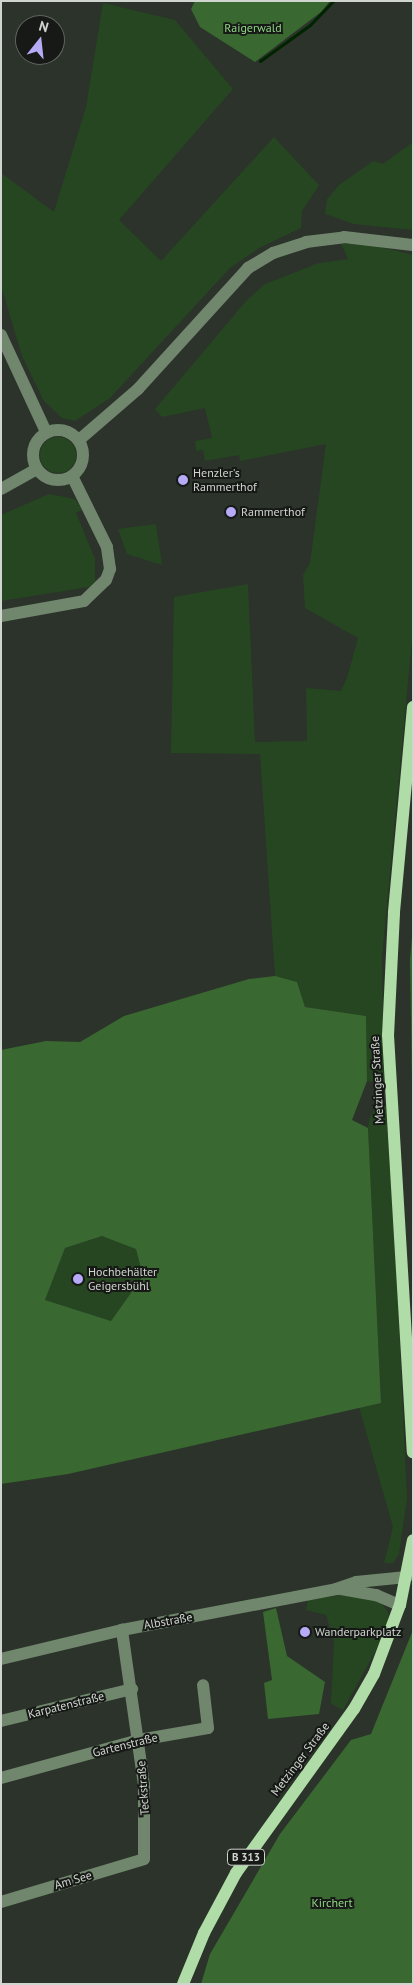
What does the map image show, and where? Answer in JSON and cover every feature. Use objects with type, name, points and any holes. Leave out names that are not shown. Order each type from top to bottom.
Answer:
[{"type":"main road","name":"Metzinger Straße","points":[[413,707],[394,913],[388,1035],[413,1452]]},
{"type":"main road","name":"Metzinger Straße","points":[[183,1984],[204,1933],[239,1867],[365,1692],[400,1605],[413,1540]]},
{"type":"street","points":[[80,440],[138,388],[248,268],[273,253],[306,242],[344,237],[409,244]]},
{"type":"street","points":[[1,335],[46,432]]},
{"type":"street","points":[[60,429],[80,440],[84,456],[82,464],[72,476],[50,479],[38,470],[33,453],[35,445],[46,432],[60,429]]},
{"type":"street","points":[[1,489],[38,470]]},
{"type":"street","points":[[1,616],[84,601],[106,580],[110,569],[107,547],[89,505],[72,476]]},
{"type":"street","name":"Albstraße","points":[[1,1659],[122,1630],[336,1589],[378,1578],[407,1577]]},
{"type":"street","name":"Albstraße","points":[[336,1589],[376,1595],[400,1605]]},
{"type":"street","name":"Teckstraße","points":[[122,1630],[139,1740],[145,1800],[144,1858]]},
{"type":"street","name":"Gartenstraße","points":[[1,1778],[139,1740],[208,1728],[203,1685]]},
{"type":"street","name":"Karpatenstraße","points":[[1,1721],[132,1689]]},
{"type":"street","name":"Am See","points":[[1,1902],[144,1858]]},
{"type":"green space","name":"Raigerwald","points":[[195,1],[330,1],[321,12],[255,62],[200,27],[191,9]]},
{"type":"green space","points":[[103,3],[175,20],[233,89],[119,220],[161,261],[274,137],[319,185],[302,211],[301,228],[259,248],[230,268],[110,398],[75,421],[62,418],[44,401],[22,356],[2,289],[1,173],[54,212],[86,107]]},
{"type":"green space","points":[[413,142],[413,230],[354,224],[325,214],[327,199],[339,185],[373,161],[383,164]]},
{"type":"green space","points":[[341,244],[368,244],[413,255],[413,629],[382,957],[384,1083],[367,1081],[366,1016],[305,1007],[297,982],[275,976],[260,754],[171,753],[174,597],[248,584],[255,742],[307,741],[306,688],[341,691],[347,678],[358,638],[305,608],[303,575],[310,563],[326,444],[240,461],[239,455],[205,461],[203,450],[196,451],[195,441],[212,438],[205,408],[162,417],[155,409],[247,300],[265,284],[319,263],[348,259]]},
{"type":"green space","points":[[58,437],[65,438],[71,442],[75,448],[75,462],[71,468],[65,472],[58,473],[51,472],[45,468],[41,462],[40,455],[41,448],[45,442],[51,438]]},
{"type":"green space","points":[[49,494],[75,499],[82,510],[76,513],[95,559],[95,581],[89,587],[1,601],[1,515]]},
{"type":"green space","points":[[156,524],[162,565],[127,554],[118,529]]},
{"type":"green space","points":[[413,925],[413,1145],[410,960]]},
{"type":"green space","points":[[275,976],[297,982],[305,1007],[366,1016],[367,1081],[352,1120],[368,1128],[381,1403],[68,1474],[1,1484],[1,1050],[46,1041],[80,1042],[124,1016],[249,979]],"holes":[[[102,1236],[136,1249],[143,1276],[111,1321],[45,1300],[65,1248]]]},
{"type":"green space","points":[[376,1106],[386,1106],[397,1282],[407,1499],[399,1554],[393,1563],[384,1563],[393,1527],[359,1407],[381,1403],[368,1128],[370,1116]]},
{"type":"green space","points":[[102,1236],[136,1248],[143,1276],[111,1321],[45,1300],[65,1248]]},
{"type":"green space","points":[[340,1595],[379,1600],[388,1612],[388,1623],[380,1643],[343,1710],[331,1704],[334,1641],[326,1615],[306,1610],[308,1600]]},
{"type":"green space","points":[[276,1608],[287,1656],[325,1682],[319,1714],[268,1719],[264,1683],[272,1680],[263,1612]]},
{"type":"green space","name":"Kirchert","points":[[413,1630],[413,1984],[201,1984],[210,1954],[280,1834],[351,1740],[371,1734]]},
{"type":"waterway","points":[[260,61],[310,25],[333,1]]},
{"type":"place","name":"Henzler's Rammerthof","points":[[183,480]]},
{"type":"place","name":"Rammerthof","points":[[231,512]]},
{"type":"place","name":"Hochbehälter Geigersbühl","points":[[78,1279]]},
{"type":"place","name":"Wanderparkplatz","points":[[305,1632]]}]
